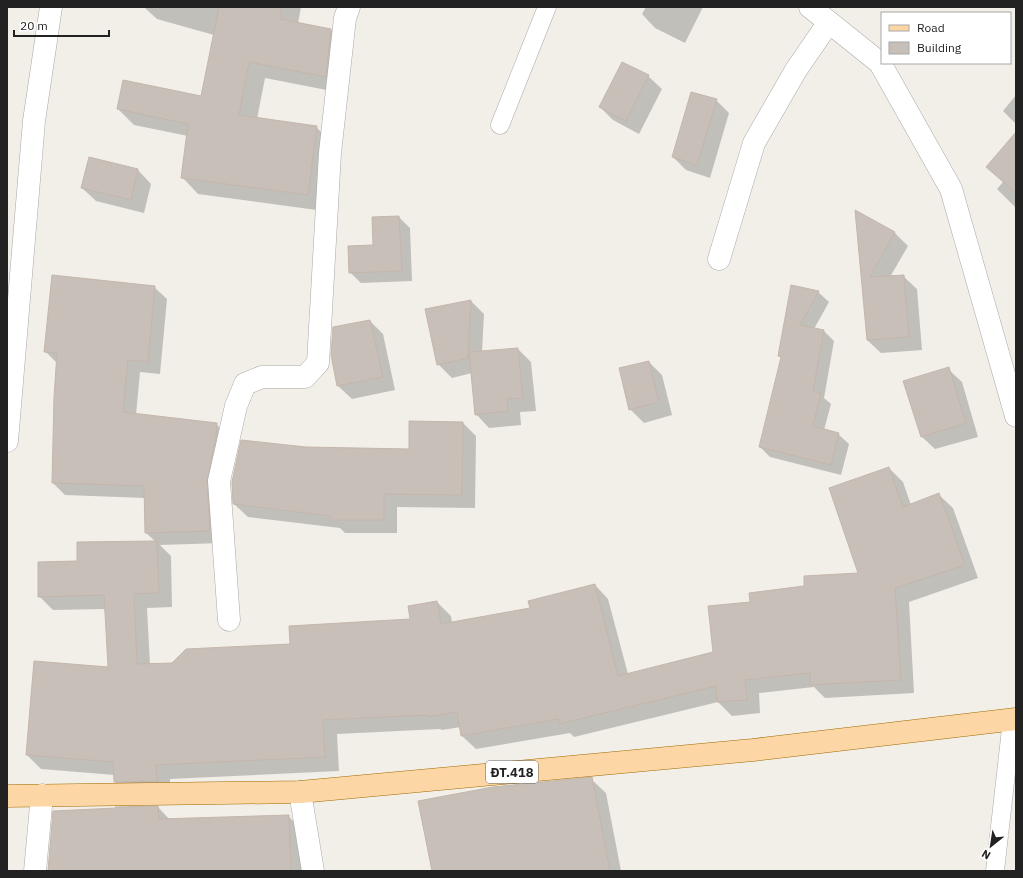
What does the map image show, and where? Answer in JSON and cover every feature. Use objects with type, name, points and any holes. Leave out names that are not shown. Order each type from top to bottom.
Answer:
[{"type":"main road","name":"ĐT.418","points":[[7,796],[300,792],[753,750],[1015,720]]},
{"type":"street","points":[[7,441],[34,121],[51,7]]},
{"type":"street","points":[[229,620],[219,481],[236,406],[245,384],[262,377],[306,377],[318,363],[330,153],[345,18],[348,7]]},
{"type":"street","points":[[810,7],[880,63],[951,189],[1016,416]]},
{"type":"street","points":[[719,259],[754,143],[796,70],[829,22]]},
{"type":"street","points":[[300,792],[313,871]]},
{"type":"street","points":[[35,871],[42,795]]},
{"type":"lane","points":[[500,125],[547,7]]},
{"type":"lane","points":[[995,871],[1015,720]]},
{"type":"building","points":[[219,7],[282,7],[280,19],[331,29],[326,77],[249,62],[239,115],[317,126],[308,195],[181,178],[188,124],[117,109],[123,80],[201,96]]},
{"type":"building","points":[[622,62],[649,75],[626,121],[599,107]]},
{"type":"building","points":[[691,92],[717,99],[697,165],[672,157]]},
{"type":"building","points":[[1016,132],[1016,193],[986,167]]},
{"type":"building","points":[[89,157],[138,169],[131,200],[81,188]]},
{"type":"building","points":[[855,210],[895,232],[870,277],[904,275],[909,337],[867,340]]},
{"type":"building","points":[[399,216],[402,271],[349,273],[348,246],[373,245],[372,217]]},
{"type":"building","points":[[52,275],[155,286],[148,362],[128,360],[123,412],[217,423],[216,437],[207,482],[210,531],[145,533],[144,486],[52,483],[54,397],[57,353],[44,352]]},
{"type":"building","points":[[791,285],[819,291],[800,325],[824,330],[813,391],[821,393],[813,426],[839,433],[831,465],[759,447],[781,357],[778,356]]},
{"type":"building","points":[[471,300],[468,358],[437,365],[425,309]]},
{"type":"building","points":[[370,320],[383,377],[337,386],[331,355],[333,327]]},
{"type":"building","points":[[518,348],[523,398],[507,399],[508,411],[475,415],[469,352]]},
{"type":"building","points":[[649,361],[659,402],[629,410],[619,368]]},
{"type":"building","points":[[949,367],[966,423],[921,437],[903,381]]},
{"type":"building","points":[[409,421],[463,422],[462,495],[384,494],[384,520],[330,520],[330,516],[233,504],[232,482],[241,440],[306,447],[409,449]]},
{"type":"building","points":[[889,467],[903,507],[939,493],[965,565],[895,588],[901,680],[810,685],[810,673],[745,680],[747,700],[717,702],[716,686],[559,724],[558,719],[461,736],[457,712],[427,717],[427,715],[323,720],[325,757],[156,765],[157,781],[114,782],[113,762],[26,755],[34,661],[108,667],[104,595],[38,597],[38,562],[77,561],[77,542],[157,541],[159,593],[134,594],[137,664],[172,663],[186,649],[290,644],[289,626],[410,619],[408,606],[437,601],[441,624],[530,608],[528,601],[595,584],[618,676],[713,652],[708,606],[750,602],[749,593],[804,586],[804,576],[858,573],[829,488]]},
{"type":"building","points":[[592,777],[610,871],[432,871],[418,801],[493,787]]},
{"type":"building","points":[[158,806],[159,819],[289,815],[291,871],[48,871],[53,811]]}]
